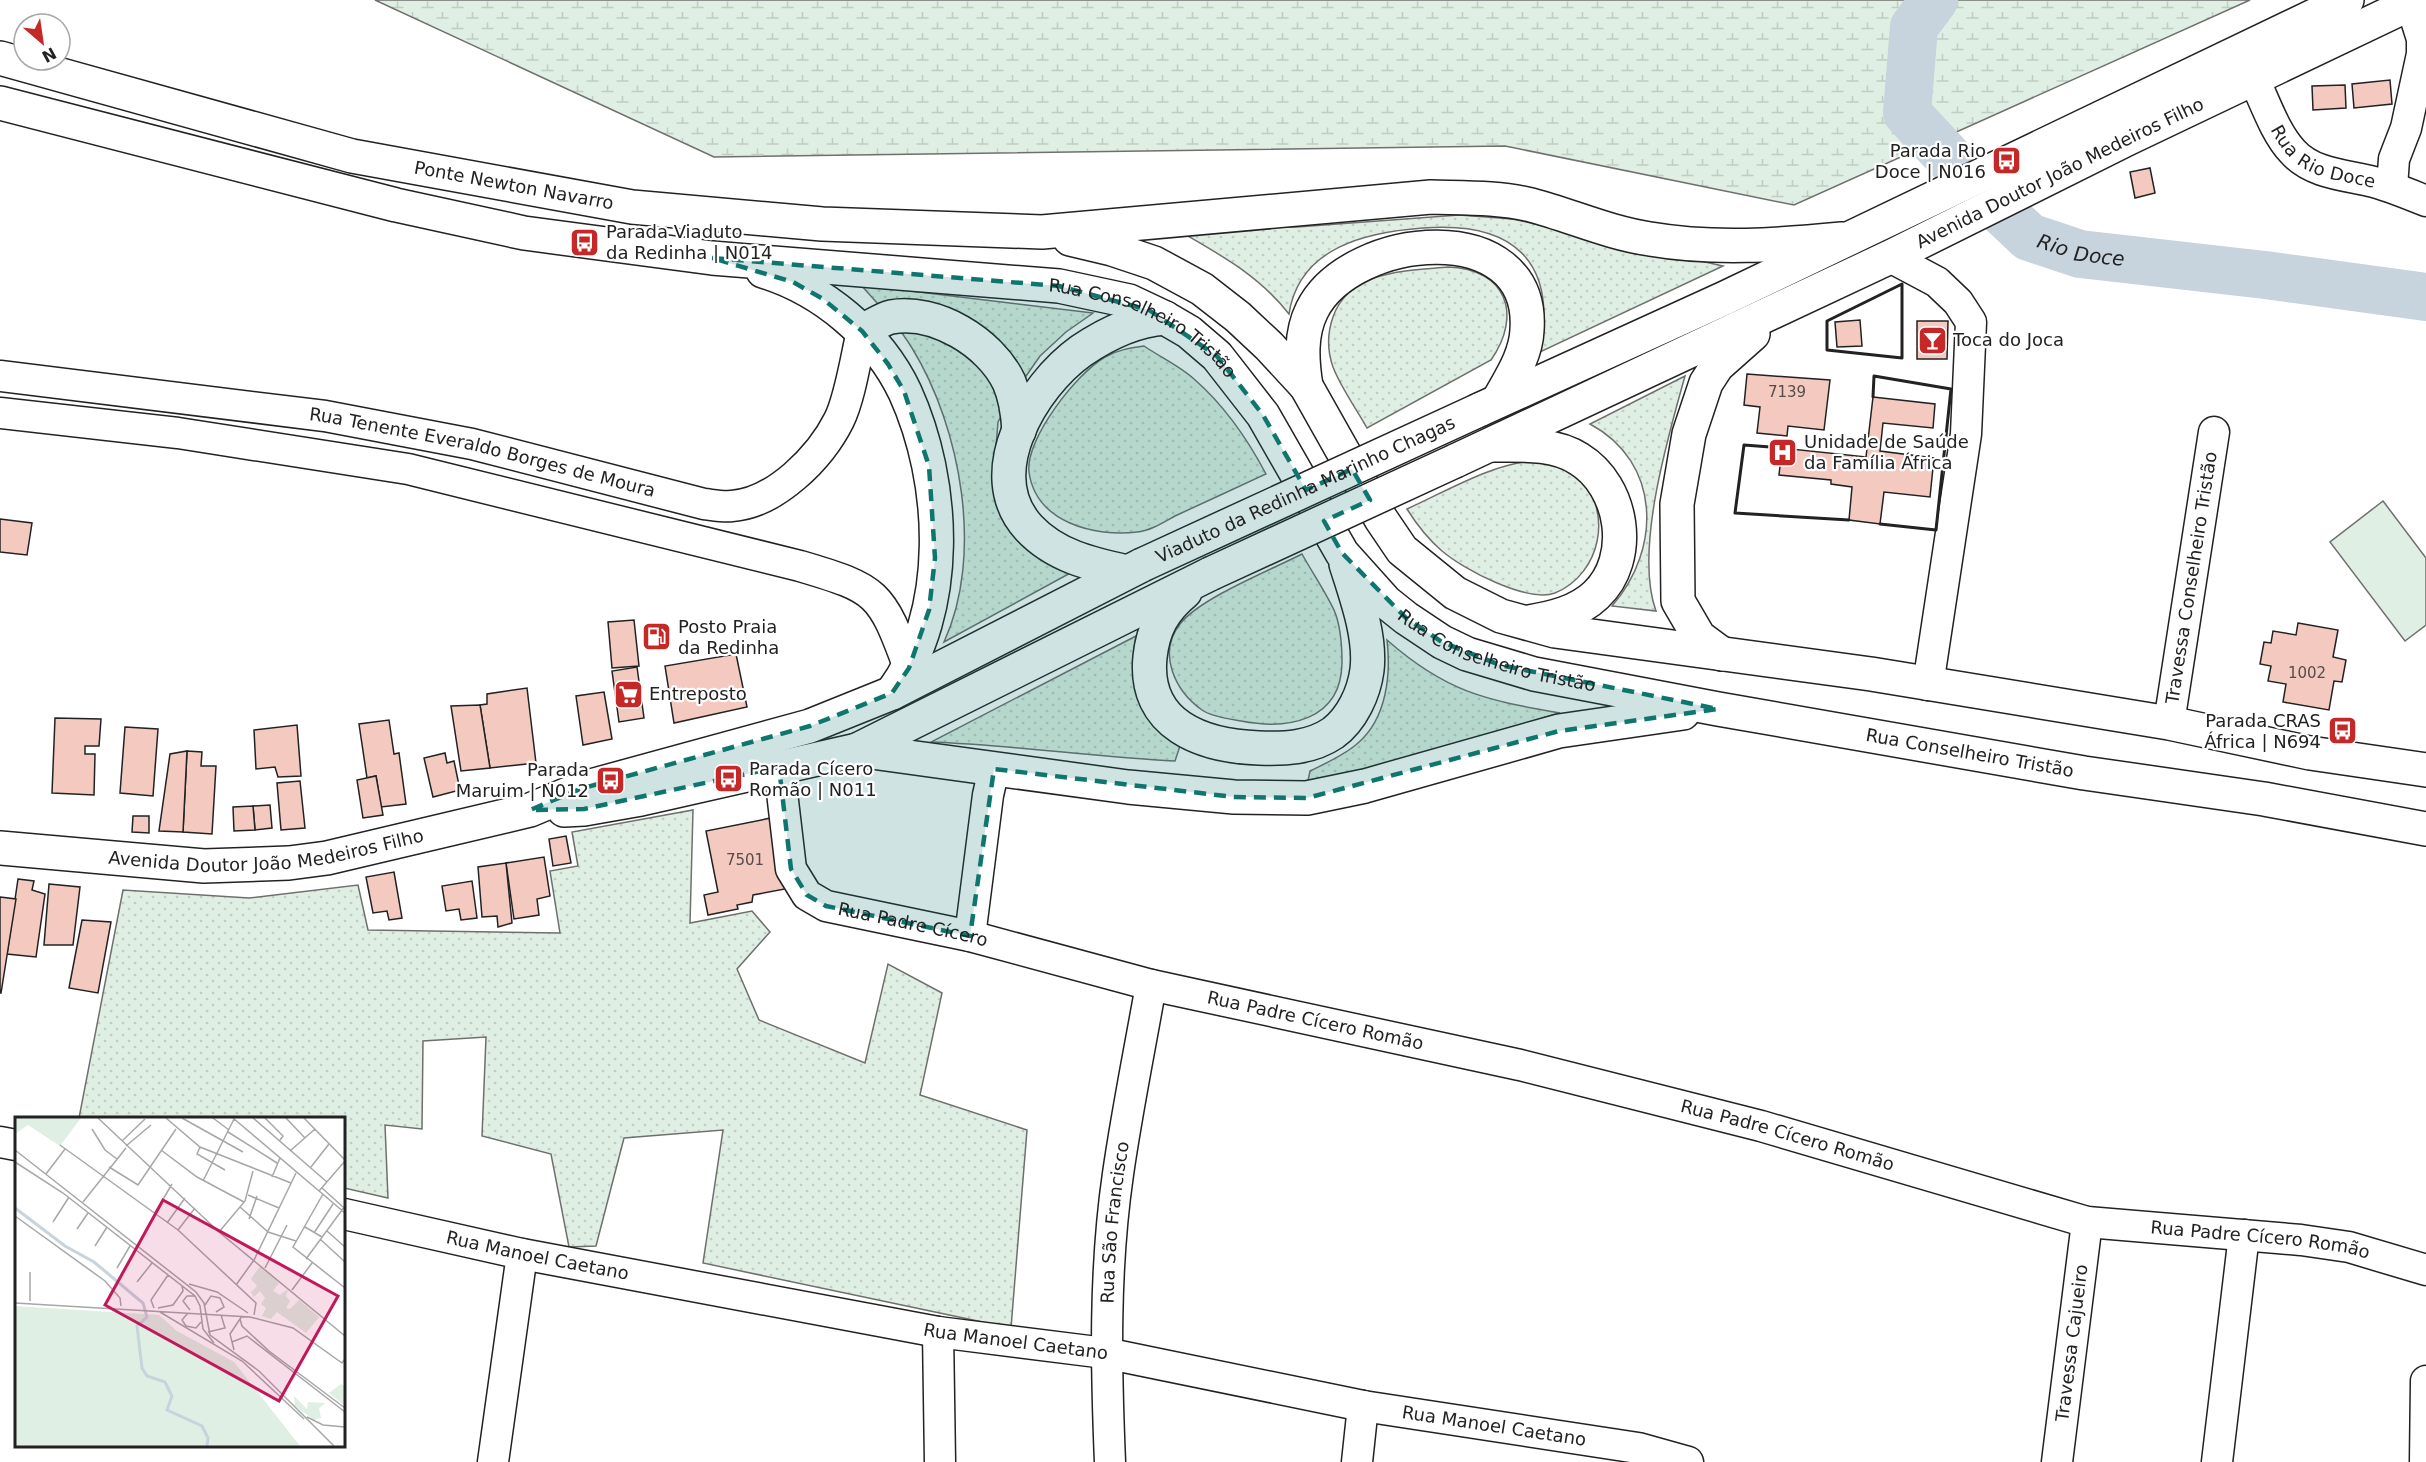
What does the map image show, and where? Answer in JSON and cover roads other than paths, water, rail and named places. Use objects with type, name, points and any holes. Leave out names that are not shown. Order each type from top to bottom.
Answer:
[{"type":"main road","name":"Avenida Doutor João Medeiros Filho","points":[[1725,298],[1842,239],[1892,218],[2110,111],[2347,0]]},
{"type":"main road","name":"Avenida Doutor João Medeiros Filho","points":[[1703,345],[2414,2]]},
{"type":"main road","name":"Ponte Newton Navarro","points":[[0,58],[352,156],[609,203],[822,224],[1042,232]]},
{"type":"main road","points":[[0,103],[396,205],[512,231],[712,258],[793,282],[823,299],[862,332],[888,364],[904,391],[917,423],[929,466],[935,558],[929,610],[900,681]]},
{"type":"main road","points":[[1042,232],[1431,197],[1481,198],[1530,205],[1612,232],[1685,244],[1790,244],[1842,239]]},
{"type":"main road","name":"Rua Conselheiro Tristão","points":[[1042,232],[1112,249],[1154,263],[1202,289],[1262,338],[1306,386],[1381,519],[1402,550],[1455,593],[1477,606],[1522,624],[1614,640],[1871,674],[2169,723],[2310,753],[2426,770]]},
{"type":"main road","points":[[1306,386],[1301,356],[1311,311],[1322,294],[1346,273],[1381,255],[1438,248],[1466,250],[1490,257],[1511,272],[1522,292],[1527,310],[1524,350],[1489,406]]},
{"type":"main road","name":"Rua Conselheiro Tristão","points":[[712,258],[1059,286],[1129,302],[1165,318],[1189,333],[1217,356],[1240,383],[1275,434],[1342,553],[1386,602],[1442,642],[1467,654],[1534,674],[1718,709],[2095,775],[2264,799],[2426,829]]},
{"type":"main road","points":[[1722,654],[1699,637],[1678,601],[1677,504],[1689,434],[1698,402],[1717,366],[1734,348],[1761,328],[1848,275]]},
{"type":"main road","name":"Viaduto da Redinha Marinho Chagas","points":[[900,681],[1135,568],[1725,298]]},
{"type":"main road","points":[[862,332],[890,317],[924,316],[956,329],[991,357],[1008,380],[1016,402],[1019,431]]},
{"type":"main road","points":[[1135,568],[1072,558],[1054,548],[1027,527],[1013,504],[1008,477],[1009,459],[1019,431],[1044,389],[1081,351],[1125,327],[1149,319],[1165,318]]},
{"type":"main road","name":"Viaduto da Redinha Marinho Chagas","points":[[865,746],[1206,576],[1703,345]]},
{"type":"main road","points":[[1486,446],[1529,444],[1577,458],[1605,484],[1616,504],[1618,542],[1610,578],[1583,605],[1554,617],[1522,624]]},
{"type":"main road","points":[[1206,576],[1172,603],[1157,624],[1150,662],[1154,693],[1163,712],[1176,726],[1196,737],[1237,747],[1286,749],[1312,744],[1334,732],[1350,714],[1362,690],[1367,668],[1365,635],[1342,553]]},
{"type":"main road","name":"Avenida Doutor João Medeiros Filho","points":[[0,848],[204,866],[289,863],[369,850],[530,810],[580,789],[810,726],[900,681]]},
{"type":"main road","points":[[865,746],[994,769],[1128,787],[1234,797],[1307,798],[1365,786],[1558,731],[1636,718],[1718,709]]},
{"type":"main road","name":"Avenida Doutor João Medeiros Filho","points":[[530,810],[595,807],[865,746]]},
{"type":"street","points":[[2392,187],[2394,159],[2406,128],[2422,54],[2422,39],[2414,2]]},
{"type":"street","name":"Rua Rio Doce","points":[[2254,79],[2282,136],[2292,151],[2304,162],[2319,169],[2392,187],[2426,201]]},
{"type":"street","points":[[1898,252],[1937,282],[1958,302],[1971,322],[1966,434],[1928,685]]},
{"type":"street","name":"Rua Tenente Everaldo Borges de Moura","points":[[0,376],[325,416],[471,444],[704,504],[732,506],[759,499],[784,486],[812,460],[839,420],[862,332]]},
{"type":"street","name":"Rua Tenente Everaldo Borges de Moura","points":[[0,413],[178,433],[408,469],[849,580],[874,595],[886,611],[900,681]]},
{"type":"street","name":"Travessa Conselheiro Tristão","points":[[2169,723],[2214,432]]},
{"type":"street","name":"Rua Padre Cícero","points":[[779,766],[791,869],[807,895],[826,906],[970,936],[1151,985]]},
{"type":"street","points":[[970,936],[988,795],[994,769]]},
{"type":"street","name":"Rua Padre Cícero Romão","points":[[1151,985],[1520,1065],[1761,1126],[2087,1222],[2244,1235],[2349,1247],[2426,1270]]},
{"type":"street","name":"Rua São Francisco","points":[[1110,1462],[1105,1353],[1109,1266],[1118,1175],[1151,985]]},
{"type":"street","points":[[0,1142],[15,1145]]},
{"type":"street","name":"Rua Manoel Caetano","points":[[345,1214],[522,1254],[938,1332],[1105,1353],[1363,1406],[1688,1462]]},
{"type":"street","name":"Travessa Cajueiro","points":[[2056,1462],[2087,1222]]},
{"type":"street","points":[[2217,1462],[2244,1235]]},
{"type":"street","points":[[493,1462],[522,1254]]},
{"type":"street","points":[[938,1332],[940,1462]]},
{"type":"street","points":[[2426,1381],[2426,1462]]},
{"type":"street","points":[[1357,1462],[1363,1406]]},
{"type":"waterway","name":"Rio Doce","points":[[1934,0],[1914,27],[1907,113],[1974,185],[2029,237],[2080,254],[2265,275],[2426,297]]},
{"type":"place","name":"Parada Rio Doce | N016","points":[[2007,161]]},
{"type":"place","name":"Parada Viaduto da Redinha | N014","points":[[585,242]]},
{"type":"place","name":"Toca do Joca","points":[[1932,340]]},
{"type":"place","name":"Unidade de Saúde da Família África","points":[[1783,452]]},
{"type":"place","name":"Posto Praia da Redinha","points":[[657,637]]},
{"type":"place","name":"Entreposto","points":[[628,694]]},
{"type":"place","name":"Parada CRAS África | N694","points":[[2342,731]]},
{"type":"place","name":"Parada Cícero Romão | N011","points":[[728,779]]},
{"type":"place","name":"Parada Maruim | N012","points":[[610,780]]}]
